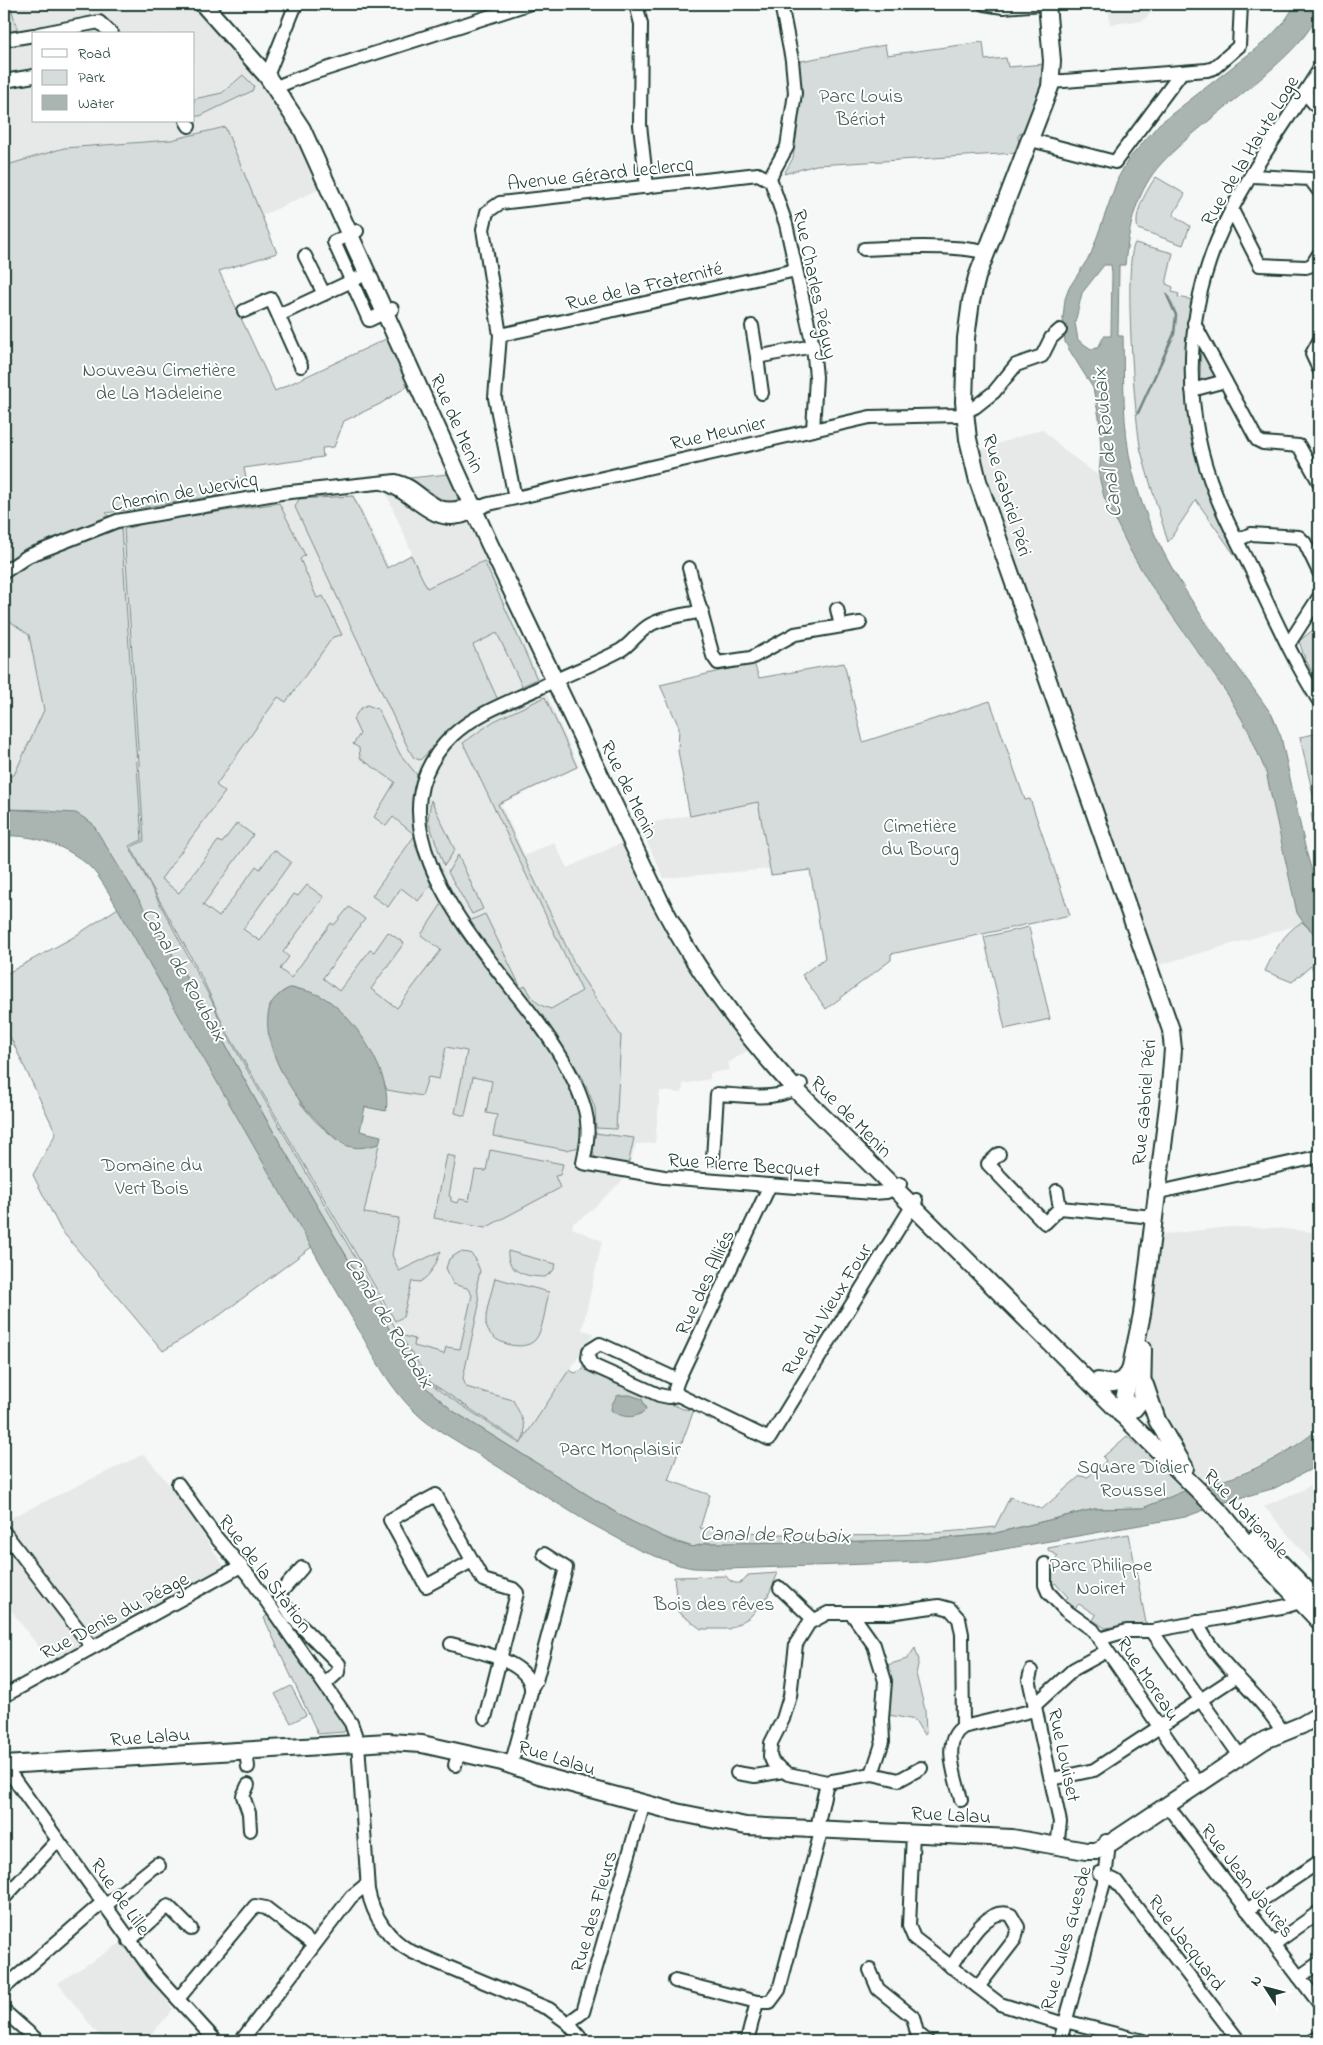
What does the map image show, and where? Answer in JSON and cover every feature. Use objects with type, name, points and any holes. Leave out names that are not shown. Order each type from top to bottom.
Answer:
[{"type":"main road","name":"Rue de Menin","points":[[203,4],[275,78]]},
{"type":"main road","name":"Rue de Menin","points":[[216,4],[275,78],[306,136],[353,232],[476,507],[558,679],[680,925],[798,1087],[1188,1477]]},
{"type":"main road","name":"Rue Gabriel Péri","points":[[1045,4],[1052,62],[1051,82],[1031,140],[975,285],[968,318],[965,413],[968,439],[978,481],[1136,932],[1166,1034],[1155,1193],[1142,1314],[1124,1411]]},
{"type":"main road","name":"Rue de Menin","points":[[914,1203],[1098,1381],[1124,1411]]},
{"type":"main road","name":"Rue Gabriel Péri","points":[[1124,1411],[1139,1405],[1142,1399],[1144,1380],[1142,1314]]},
{"type":"main road","points":[[1098,1381],[1106,1384],[1119,1382],[1130,1373],[1133,1365]]},
{"type":"main road","name":"Rue Gabriel Péri","points":[[1144,1380],[1157,1420],[1188,1477]]},
{"type":"main road","name":"Rue Nationale","points":[[1188,1477],[1229,1517],[1245,1543],[1313,1598],[1319,1621]]},
{"type":"main road","points":[[1104,1843],[1319,1705]]},
{"type":"main road","points":[[1280,1731],[1319,1715]]},
{"type":"main road","name":"Rue Lalau","points":[[4,1765],[247,1759],[358,1743],[410,1742],[457,1759],[511,1765],[539,1775],[644,1803],[746,1826],[1012,1838],[1057,1844],[1104,1843]]},
{"type":"street","points":[[275,78],[296,4]]},
{"type":"street","points":[[275,78],[528,4]]},
{"type":"street","points":[[636,4],[641,24],[640,125],[647,186]]},
{"type":"street","points":[[769,179],[786,151],[795,93],[794,71],[781,4]]},
{"type":"street","points":[[846,4],[846,6],[856,4]]},
{"type":"street","points":[[984,4],[1003,8],[1045,4]]},
{"type":"street","points":[[1051,82],[1180,73],[1210,69],[1237,48],[1240,42],[1241,4]]},
{"type":"street","points":[[48,32],[99,22],[110,32]]},
{"type":"street","points":[[4,40],[32,35]]},
{"type":"street","name":"Rue de la Haute Loge","points":[[1319,70],[1252,176],[1232,210],[1213,250],[1200,293],[1194,323],[1192,390],[1196,423],[1215,494],[1288,645],[1319,701]]},
{"type":"street","points":[[1031,140],[1115,162],[1180,73]]},
{"type":"street","points":[[4,82],[32,76]]},
{"type":"street","points":[[1305,92],[1319,108]]},
{"type":"street","name":"Avenue Gérard Leclercq","points":[[515,498],[495,398],[500,335],[483,229],[485,216],[491,208],[507,202],[758,174],[769,179]]},
{"type":"street","points":[[1252,176],[1310,179],[1319,191]]},
{"type":"street","name":"Rue Charles Péguy","points":[[769,179],[782,209],[813,346],[816,377],[813,430]]},
{"type":"street","points":[[1232,210],[1260,265],[1306,267],[1312,265],[1319,254]]},
{"type":"street","points":[[353,232],[334,242],[369,320],[389,311]]},
{"type":"street","points":[[864,249],[904,247],[974,250],[987,253]]},
{"type":"street","points":[[305,256],[324,294]]},
{"type":"street","name":"Rue de la Fraternité","points":[[500,335],[796,270]]},
{"type":"street","points":[[279,316],[371,272]]},
{"type":"street","points":[[244,311],[271,299],[301,366]]},
{"type":"street","points":[[1194,323],[1256,440],[1263,443],[1299,446],[1319,482]]},
{"type":"street","points":[[752,326],[762,393]]},
{"type":"street","points":[[965,413],[994,392],[1013,367],[1042,356],[1051,338],[1060,330]]},
{"type":"street","points":[[1319,341],[1312,354],[1319,369]]},
{"type":"street","points":[[757,357],[813,346]]},
{"type":"street","points":[[1192,390],[1225,381]]},
{"type":"street","name":"Rue Meunier","points":[[476,507],[879,416],[954,416],[965,413]]},
{"type":"street","name":"Chemin de Wervicq","points":[[4,572],[16,562],[36,552],[104,525],[123,520],[280,493],[392,481],[404,483],[444,508],[476,507]]},
{"type":"street","points":[[1237,540],[1251,534],[1296,536],[1305,543],[1319,572]]},
{"type":"street","points":[[690,568],[713,656],[721,664],[751,658],[795,634],[860,623]]},
{"type":"street","points":[[1288,645],[1319,596]]},
{"type":"street","points":[[837,609],[841,626]]},
{"type":"street","points":[[558,679],[623,648],[650,625],[702,611]]},
{"type":"street","name":"Rue Pierre Becquet","points":[[558,679],[480,717],[454,734],[440,751],[428,772],[421,796],[420,821],[429,859],[463,924],[480,950],[540,1026],[572,1079],[587,1118],[588,1134],[584,1163],[664,1178],[872,1193],[883,1193],[897,1186]]},
{"type":"street","points":[[713,1158],[717,1094],[778,1095],[798,1087]]},
{"type":"street","points":[[999,1154],[988,1164],[1045,1223],[1060,1208]]},
{"type":"street","points":[[1155,1193],[1317,1157]]},
{"type":"street","name":"Rue des Alliés","points":[[678,1395],[675,1389],[678,1380],[770,1185]]},
{"type":"street","points":[[1057,1191],[1060,1208]]},
{"type":"street","name":"Rue du Vieux Four","points":[[678,1395],[769,1439],[914,1203]]},
{"type":"street","points":[[1060,1208],[1152,1217]]},
{"type":"street","points":[[678,1380],[600,1344],[589,1351],[588,1358],[592,1365],[659,1395],[668,1397],[678,1395]]},
{"type":"street","name":"Rue de la Station","points":[[178,1484],[215,1536],[241,1566],[351,1723],[358,1743],[367,1884],[372,1907],[389,1934],[404,1947],[543,2006],[568,2023],[583,2041]]},
{"type":"street","points":[[472,1561],[426,1586],[390,1520],[436,1495],[483,1580],[513,1589],[517,1593],[485,1718]]},
{"type":"street","points":[[4,1532],[92,1647]]},
{"type":"street","points":[[511,1765],[566,1568],[544,1554]]},
{"type":"street","points":[[1045,1564],[1045,1585],[1048,1592],[1068,1612],[1090,1627],[1099,1639]]},
{"type":"street","name":"Rue Denis du Péage","points":[[4,1696],[241,1566]]},
{"type":"street","name":"Rue de la Station","points":[[302,1568],[281,1592],[280,1597],[298,1623],[339,1664],[338,1672],[325,1684]]},
{"type":"street","points":[[780,1588],[813,1620]]},
{"type":"street","name":"Rue Moreau","points":[[1198,1784],[1099,1639],[1127,1631],[1152,1631],[1313,1598]]},
{"type":"street","points":[[921,1768],[898,1780],[872,1774],[827,1782],[808,1780],[783,1772],[773,1763],[770,1756],[770,1748],[790,1696],[796,1644],[802,1630],[813,1620],[828,1613],[906,1612],[939,1606],[953,1611],[959,1619],[962,1634],[963,1727]]},
{"type":"street","points":[[852,1614],[874,1645],[885,1680],[882,1719],[883,1741],[872,1774]]},
{"type":"street","points":[[1197,1622],[1202,1633],[1280,1731]]},
{"type":"street","points":[[1152,1631],[1240,1756]]},
{"type":"street","points":[[451,1644],[501,1658],[526,1677],[531,1688]]},
{"type":"street","points":[[961,1800],[951,1748],[956,1733],[963,1727],[1035,1707],[1074,1669],[1107,1651]]},
{"type":"street","name":"Rue Louiset","points":[[1031,1671],[1029,1679],[1060,1822],[1057,1844]]},
{"type":"street","points":[[1052,1780],[1094,1770],[1237,1676]]},
{"type":"street","name":"Rue de Lille","points":[[4,1765],[105,1904],[129,1941],[153,1972],[216,2041]]},
{"type":"street","points":[[737,1773],[755,1776],[783,1772]]},
{"type":"street","points":[[675,1981],[757,2002],[770,2002],[779,1990],[819,1828],[827,1782]]},
{"type":"street","points":[[248,1785],[243,1796],[249,1813],[250,1830]]},
{"type":"street","name":"Rue des Fleurs","points":[[568,2023],[583,2012],[644,1803]]},
{"type":"street","name":"Rue Jean Jaurès","points":[[1166,1804],[1319,2003]]},
{"type":"street","points":[[913,1833],[910,1932],[916,1941],[1004,2006],[1143,2041]]},
{"type":"street","points":[[4,1898],[58,1840]]},
{"type":"street","name":"Rue Jules Guesde","points":[[1060,2041],[1098,1901],[1103,1874],[1104,1843]]},
{"type":"street","points":[[1247,1910],[1319,1862]]},
{"type":"street","points":[[4,1988],[105,1904],[157,1864],[159,1866]]},
{"type":"street","name":"Rue Jacquard","points":[[1103,1874],[1116,1881],[1240,2041]]},
{"type":"street","points":[[241,2041],[351,1897],[367,1884]]},
{"type":"street","points":[[129,1941],[168,1906],[191,1928]]},
{"type":"street","points":[[178,1999],[255,1906],[266,1908],[314,1945]]},
{"type":"street","points":[[1274,1944],[1319,1912]]},
{"type":"street","points":[[951,1967],[987,1918],[1000,1913],[1010,1915],[1018,1927],[1015,1939],[978,1987]]},
{"type":"street","points":[[1299,1977],[1319,1963]]},
{"type":"street","points":[[870,1970],[878,1989],[913,2018],[917,2027],[918,2039]]},
{"type":"street","points":[[747,2041],[757,2002]]},
{"type":"street","points":[[4,2011],[38,2041]]},
{"type":"street","points":[[1313,2041],[1319,2037]]},
{"type":"shaded area","points":[[4,4],[194,4],[277,97],[320,189],[261,216],[224,127],[171,140],[64,148],[4,166]]},
{"type":"shaded area","points":[[1108,4],[1187,4],[1159,6],[1142,21],[1110,24]]},
{"type":"shaded area","points":[[1042,429],[1069,454],[1099,476],[1110,510],[1150,584],[1239,712],[1266,772],[1293,899],[1302,922],[1295,926],[1155,966],[987,489],[977,451]]},
{"type":"shaded area","points":[[384,488],[468,518],[579,767],[501,804],[525,856],[554,842],[567,868],[624,842],[722,1013],[748,1050],[728,1063],[730,1070],[710,1073],[710,1079],[683,1084],[682,1093],[660,1091],[655,1143],[636,1144],[626,1177],[586,1215],[573,1223],[572,1228],[602,1241],[582,1330],[594,1333],[521,1444],[429,1383],[419,1369],[222,1026],[213,1003],[129,846],[121,527],[148,519],[353,493],[389,567],[412,553]]},
{"type":"shaded area","points":[[4,617],[29,635],[44,710],[14,775],[4,778]]},
{"type":"shaded area","points":[[758,802],[770,869],[664,878],[639,825]]},
{"type":"shaded area","points":[[1229,1227],[1277,1228],[1319,1233],[1319,1428],[1308,1438],[1264,1463],[1216,1483],[1206,1482],[1196,1473],[1179,1451],[1150,1383],[1145,1357],[1158,1235]]},
{"type":"shaded area","points":[[144,1454],[172,1488],[227,1571],[51,1663],[4,1601],[4,1521]]},
{"type":"shaded area","points":[[1319,1480],[1319,1571],[1264,1506],[1301,1491]]},
{"type":"shaded area","points":[[124,1941],[173,2009],[146,2041],[103,2041],[58,1983]]},
{"type":"green space","points":[[4,4],[10,4],[18,31],[4,34]]},
{"type":"green space","name":"Parc Louis Bériot","points":[[983,42],[985,60],[1006,58],[1008,67],[1045,64],[1033,112],[1018,136],[1019,146],[1016,153],[816,165],[784,174],[793,158],[802,93],[796,62],[885,45],[887,55]]},
{"type":"green space","points":[[243,75],[254,86],[252,91],[200,116],[195,116],[195,99],[222,93]]},
{"type":"green space","points":[[225,127],[277,253],[219,271],[275,391],[388,338],[408,379],[408,386],[380,404],[344,421],[334,447],[322,448],[323,457],[244,468],[246,478],[227,481],[229,494],[106,513],[121,527],[142,840],[129,846],[213,1003],[222,1026],[419,1369],[429,1383],[520,1444],[569,1370],[575,1373],[588,1367],[683,1409],[694,1410],[668,1480],[710,1495],[700,1528],[774,1534],[848,1536],[922,1534],[995,1527],[1010,1497],[1042,1509],[1080,1476],[1088,1477],[1106,1461],[1103,1457],[1127,1436],[1139,1447],[1142,1445],[1188,1490],[1143,1508],[1094,1509],[992,1534],[936,1539],[766,1544],[707,1543],[693,1547],[655,1534],[623,1517],[453,1411],[421,1383],[266,1119],[203,1004],[151,920],[51,810],[4,809],[4,778],[14,775],[44,710],[29,635],[4,617],[4,166],[64,148],[171,140]]},
{"type":"green space","points":[[1156,177],[1185,194],[1173,215],[1190,226],[1183,245],[1138,229],[1137,216],[1139,209]]},
{"type":"green space","points":[[1135,243],[1173,253],[1166,284],[1173,287],[1172,292],[1179,294],[1178,297],[1193,300],[1186,357],[1192,426],[1248,574],[1196,500],[1168,542],[1141,451],[1139,435],[1133,378],[1130,310],[1130,279]]},
{"type":"green space","points":[[1201,345],[1216,376],[1214,379],[1201,381],[1200,379]]},
{"type":"green space","points":[[448,474],[459,496],[455,502],[448,504],[410,478]]},
{"type":"green space","points":[[353,496],[387,568],[411,555],[427,588],[484,561],[537,679],[522,686],[497,633],[473,645],[498,700],[465,716],[420,760],[414,758],[408,748],[295,507],[299,499]]},
{"type":"green space","points":[[279,503],[305,555],[300,559],[317,598],[323,596],[342,635],[333,637],[286,702],[278,697],[216,785],[225,792],[161,879],[179,893],[218,841],[222,843],[237,823],[253,835],[203,905],[219,917],[256,866],[260,869],[274,850],[291,862],[243,929],[260,941],[294,894],[298,896],[307,885],[324,897],[283,952],[289,957],[280,969],[291,978],[331,923],[334,925],[349,907],[365,919],[323,978],[339,991],[370,950],[374,952],[388,932],[404,943],[371,989],[397,1008],[441,950],[421,935],[443,902],[462,936],[477,957],[549,1047],[564,1071],[575,1095],[581,1120],[580,1147],[566,1150],[493,1136],[497,1115],[486,1113],[492,1081],[473,1077],[465,1116],[455,1113],[467,1051],[446,1047],[439,1079],[428,1077],[422,1096],[387,1090],[376,1063],[329,1001],[299,989],[289,988],[282,992],[270,1006],[270,1032],[301,1104],[315,1121],[337,1140],[362,1147],[379,1144],[364,1213],[399,1218],[392,1255],[399,1271],[441,1251],[428,1276],[420,1282],[412,1281],[403,1317],[395,1321],[223,1025],[203,979],[131,847],[144,841],[124,529],[150,522]]},
{"type":"green space","points":[[1319,625],[1319,684],[1305,659],[1299,641]]},
{"type":"green space","name":"Cimetière du Bourg","points":[[754,663],[759,678],[844,663],[863,742],[990,701],[1025,800],[1030,799],[1070,915],[891,954],[891,960],[826,1009],[802,975],[825,958],[810,870],[771,875],[758,802],[690,816],[678,751],[679,727],[660,685]]},
{"type":"green space","points":[[545,697],[577,767],[498,804],[579,973],[621,1036],[616,1129],[596,1128],[595,1108],[584,1080],[558,1040],[467,922],[485,914],[521,988],[526,986],[538,1003],[551,1009],[582,991],[463,743],[494,721]]},
{"type":"green space","points":[[367,705],[378,709],[400,754],[417,775],[418,781],[414,807],[417,840],[415,845],[431,885],[418,901],[401,888],[388,907],[372,896],[415,835],[393,817],[386,826],[374,817],[395,782],[360,758],[359,748],[353,744],[360,734],[353,719],[360,709]]},
{"type":"green space","points":[[1319,733],[1319,863],[1311,813],[1316,808],[1300,737]]},
{"type":"green space","points":[[431,800],[455,850],[444,866],[428,820]]},
{"type":"green space","points":[[458,855],[483,909],[472,914],[448,872]]},
{"type":"green space","name":"Domaine du Vert Bois","points":[[118,908],[313,1246],[220,1315],[163,1351],[61,1230],[33,1175],[56,1133],[4,1024],[4,975],[72,938]]},
{"type":"green space","points":[[1302,922],[1319,938],[1319,983],[1311,966],[1292,982],[1265,971],[1284,937]]},
{"type":"green space","points":[[1029,927],[1050,1019],[1005,1029],[984,937]]},
{"type":"green space","points":[[595,1133],[634,1138],[628,1165],[598,1159],[594,1156],[592,1146]]},
{"type":"green space","points":[[490,1150],[563,1164],[560,1175],[555,1176],[560,1188],[485,1228],[434,1218],[447,1155],[456,1157],[449,1196],[451,1201],[457,1203],[460,1199],[469,1201],[475,1170],[486,1171]]},
{"type":"green space","points":[[508,1251],[556,1264],[553,1271],[545,1277],[531,1276],[519,1272],[510,1264]]},
{"type":"green space","points":[[460,1252],[470,1253],[475,1258],[480,1271],[477,1284],[479,1305],[463,1378],[466,1387],[513,1400],[524,1426],[525,1432],[521,1443],[430,1382],[400,1335],[415,1339],[414,1346],[444,1354],[446,1347],[460,1349],[472,1295],[467,1288],[453,1284],[446,1268],[449,1259]]},
{"type":"green space","points":[[495,1278],[549,1292],[540,1331],[535,1340],[530,1344],[515,1346],[507,1344],[499,1341],[488,1331],[486,1324],[487,1313]]},
{"type":"green space","name":"Parc Philippe Noiret","points":[[1129,1534],[1146,1623],[1105,1628],[1093,1620],[1096,1615],[1079,1604],[1074,1609],[1064,1601],[1068,1597],[1055,1583],[1050,1587],[1051,1567],[1058,1556],[1048,1550],[1048,1548]]},
{"type":"green space","name":"Bois des rêves","points":[[778,1573],[768,1596],[750,1617],[729,1629],[701,1629],[678,1612],[674,1577],[726,1576],[732,1582],[737,1583],[742,1582],[748,1575]]},
{"type":"green space","points":[[269,1613],[347,1727],[344,1732],[318,1734],[264,1618]]},
{"type":"green space","points":[[915,1648],[919,1660],[916,1674],[925,1710],[926,1734],[924,1735],[915,1720],[884,1714],[888,1711],[891,1689],[888,1669],[884,1666],[907,1659]]},
{"type":"green space","points":[[291,1686],[306,1715],[291,1723],[275,1694]]},
{"type":"water","name":"Canal de Roubaix","points":[[1296,4],[1319,4],[1313,23],[1297,45],[1274,67],[1166,158],[1144,188],[1132,220],[1125,265],[1119,265],[1118,336],[1123,336],[1124,403],[1129,453],[1142,503],[1172,568],[1210,628],[1272,715],[1281,737],[1306,851],[1319,895],[1319,938],[1297,913],[1266,772],[1248,730],[1228,695],[1150,584],[1131,552],[1104,497],[1099,476],[1101,450],[1099,417],[1093,388],[1065,342],[1063,318],[1065,299],[1069,288],[1091,254],[1118,178],[1128,160],[1159,124],[1267,40],[1284,22]],"holes":[[[1104,265],[1111,265],[1111,336],[1104,336],[1098,348],[1091,349],[1078,340],[1075,323],[1082,293]]]},
{"type":"water","points":[[4,809],[76,813],[92,823],[203,1004],[266,1119],[421,1383],[453,1411],[623,1517],[674,1542],[693,1547],[707,1543],[936,1539],[992,1534],[1094,1509],[1143,1508],[1206,1482],[1218,1481],[1249,1471],[1297,1445],[1319,1428],[1319,1465],[1275,1488],[1226,1502],[1185,1517],[922,1562],[727,1569],[693,1568],[679,1565],[639,1550],[586,1521],[429,1424],[405,1401],[385,1375],[101,881],[84,862],[63,849],[28,837],[4,836]]},
{"type":"water","points":[[289,988],[310,992],[329,1001],[351,1022],[371,1050],[384,1082],[387,1097],[386,1111],[365,1107],[360,1131],[381,1136],[379,1144],[355,1148],[340,1142],[306,1109],[284,1076],[275,1058],[268,1022],[271,1003]]},
{"type":"water","points":[[630,1395],[642,1399],[646,1409],[638,1415],[629,1417],[615,1413],[611,1410],[612,1404],[617,1396]]},
{"type":"waterway","points":[[1138,413],[1174,334],[1176,315],[1167,295]]},
{"type":"park label","name":"Nouveau Cimetière de La Madeleine","points":[[159,380]]},
{"type":"park label","name":"Parc Monplaisir","points":[[620,1448]]},
{"type":"park label","name":"Square Didier Roussel","points":[[1133,1478]]}]
